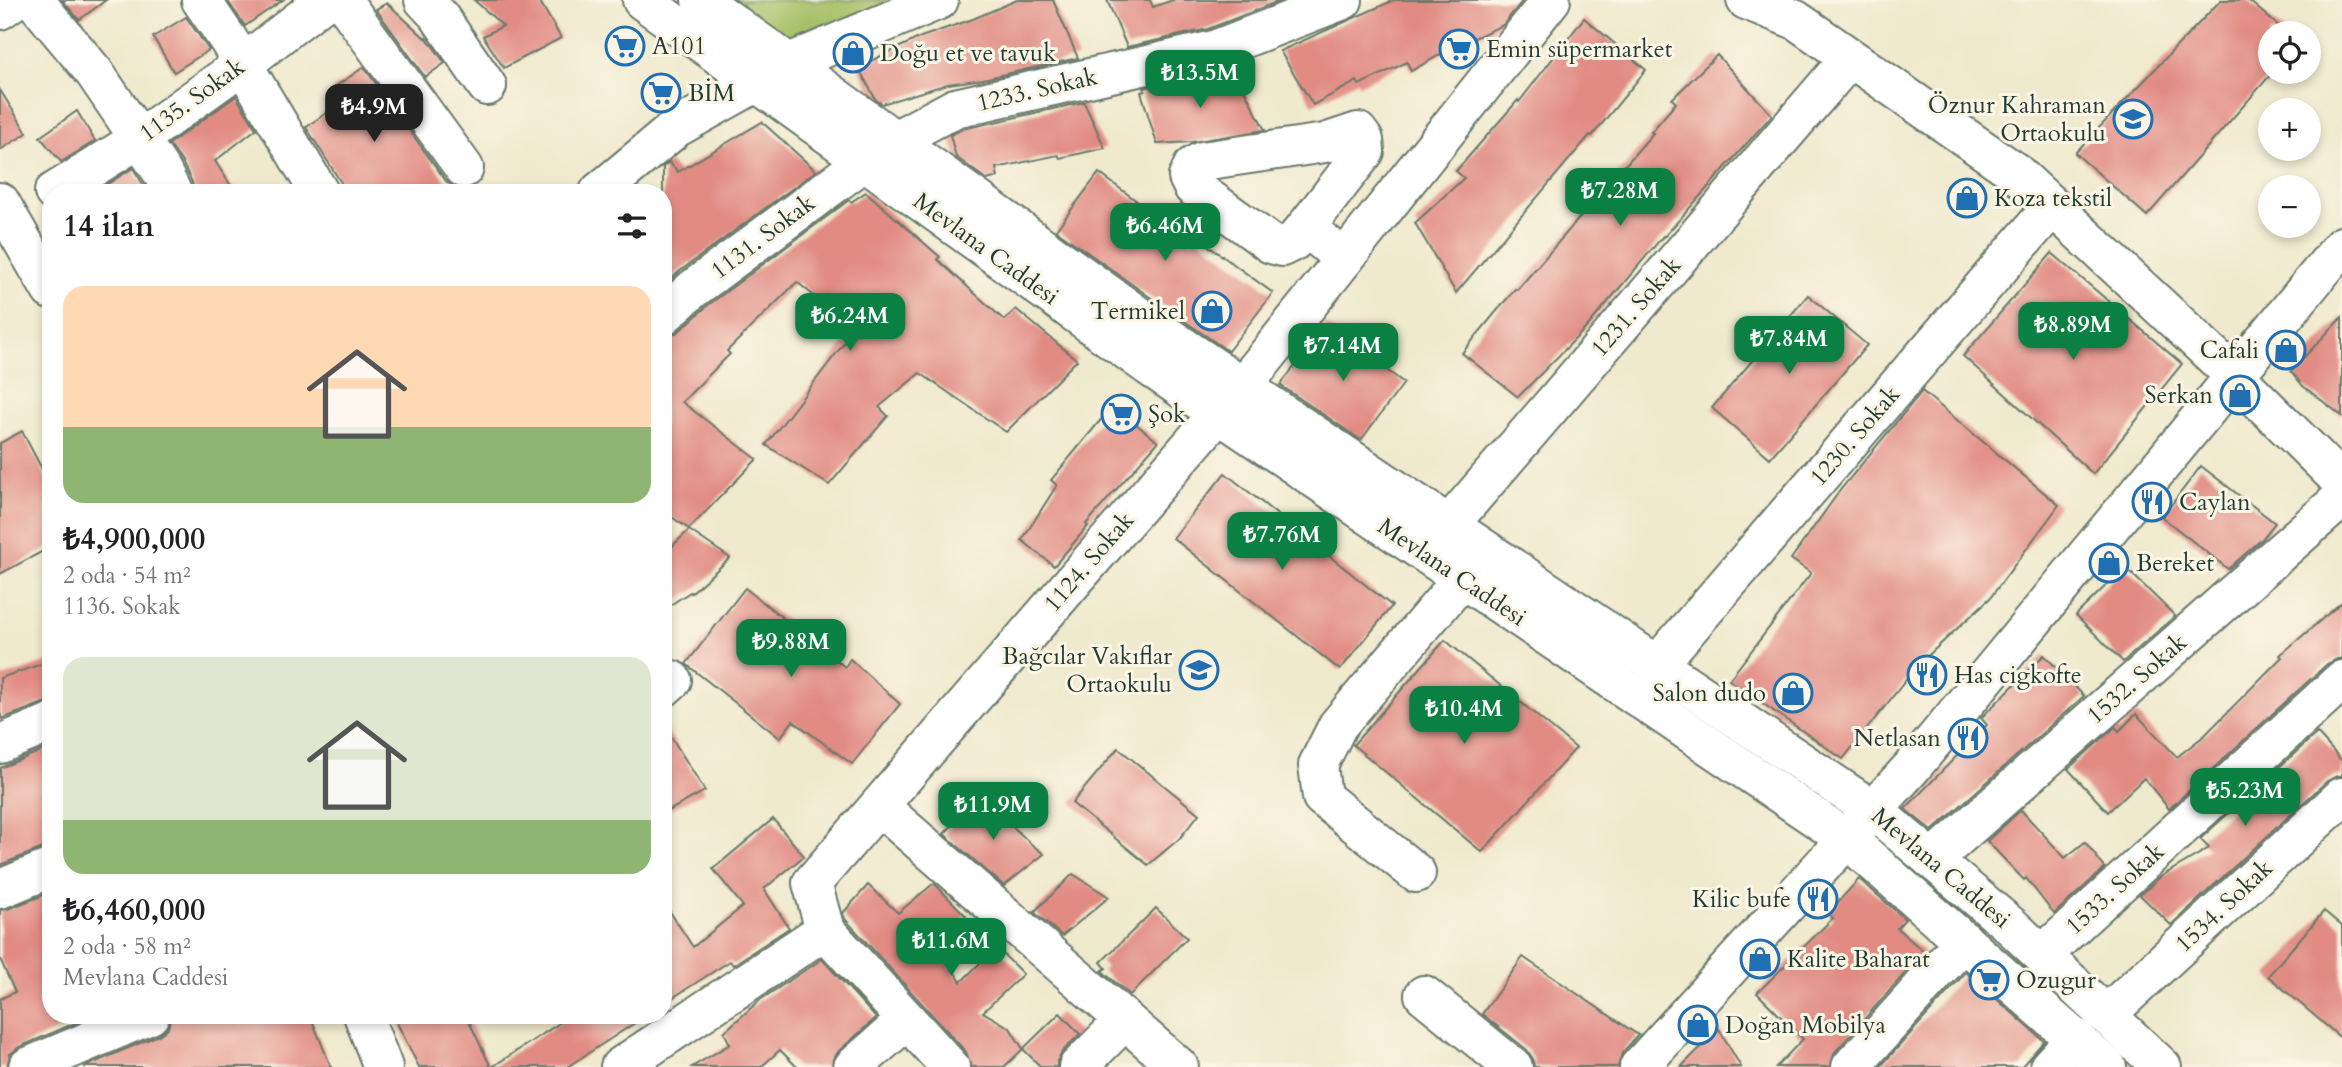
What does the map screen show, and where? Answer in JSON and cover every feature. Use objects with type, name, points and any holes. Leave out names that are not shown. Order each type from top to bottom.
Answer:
[{"type":"street","points":[[0,10],[14,0]]},
{"type":"street","points":[[34,0],[94,72],[169,184]]},
{"type":"street","points":[[201,0],[243,64],[314,184]]},
{"type":"street","name":"1135. Sokak","points":[[69,184],[139,139],[243,64],[325,0]]},
{"type":"street","points":[[342,0],[464,168]]},
{"type":"street","points":[[424,0],[438,15],[487,86]]},
{"type":"street","name":"Mevlana Caddesi","points":[[642,0],[756,83],[880,150]]},
{"type":"street","name":"Mevlana Caddesi","points":[[701,0],[789,63],[880,150],[1128,351],[1230,400],[1449,525],[1873,810],[2042,955],[2162,1067]]},
{"type":"street","points":[[789,63],[939,0]]},
{"type":"street","name":"1233. Sokak","points":[[880,150],[955,108],[1214,50],[1343,0]]},
{"type":"street","name":"1124. Sokak","points":[[950,1067],[825,930],[812,883],[1230,400],[1550,0]]},
{"type":"street","points":[[1746,0],[1796,20],[2015,172],[2235,376],[2342,482]]},
{"type":"street","name":"1231. Sokak","points":[[1449,525],[1850,58]]},
{"type":"street","points":[[609,184],[676,128],[756,83]]},
{"type":"street","name":"1131. Sokak","points":[[672,308],[693,289],[880,150]]},
{"type":"street","name":"1135. Sokak","points":[[5,211],[42,198]]},
{"type":"street","name":"1230. Sokak","points":[[1657,665],[2052,207]]},
{"type":"street","points":[[5,211],[42,275]]},
{"type":"street","points":[[1306,227],[1344,259]]},
{"type":"street","points":[[1639,1067],[1913,766],[2342,246]]},
{"type":"street","name":"Mevlana Caddesi","points":[[1230,400],[1462,579],[1846,839],[2107,1067]]},
{"type":"street","name":"1532. Sokak","points":[[1932,860],[2342,498]]},
{"type":"street","points":[[1416,873],[1322,797],[1318,765],[1338,725],[1462,579]]},
{"type":"street","name":"1533. Sokak","points":[[2042,955],[2342,681]]},
{"type":"street","points":[[0,744],[42,727]]},
{"type":"street","name":"1534. Sokak","points":[[2106,1015],[2342,797]]},
{"type":"street","points":[[879,806],[1179,1067]]},
{"type":"street","points":[[0,889],[42,872]]},
{"type":"street","points":[[620,1067],[825,930]]},
{"type":"street","points":[[1851,1067],[1964,941]]},
{"type":"street","points":[[1424,995],[1513,1067]]},
{"type":"street","points":[[853,1067],[907,1020]]},
{"type":"street","points":[[1078,1067],[1125,1020]]},
{"type":"street","points":[[28,1067],[129,1024]]},
{"type":"street","points":[[366,1024],[383,1067]]},
{"type":"street","points":[[2049,1067],[2076,1038]]},
{"type":"green space","points":[[721,0],[899,0],[797,47]]},
{"type":"building","points":[[62,0],[106,0],[79,20]]},
{"type":"building","points":[[227,0],[283,0],[245,26]]},
{"type":"building","points":[[474,0],[539,0],[561,38],[504,68],[483,36],[503,26]]},
{"type":"building","points":[[1017,0],[1053,0],[1078,58],[948,84],[882,104],[876,100],[858,67],[921,37]]},
{"type":"building","points":[[1107,0],[1150,0],[1153,7],[1173,0],[1282,0],[1208,29],[1127,47]]},
{"type":"building","points":[[1394,0],[1523,0],[1503,25],[1452,48],[1411,71],[1407,62],[1359,85],[1357,81],[1313,105],[1280,51]]},
{"type":"building","points":[[2221,0],[2248,0],[2273,21],[2258,21],[2258,84],[2262,84],[2147,216],[2075,153]]},
{"type":"building","points":[[387,3],[426,37],[445,63],[425,77],[376,9]]},
{"type":"building","points":[[186,17],[209,50],[174,72],[153,37]]},
{"type":"building","points":[[1584,18],[1646,70],[1456,293],[1415,223],[1464,178],[1456,171],[1518,100],[1519,102]]},
{"type":"building","points":[[1717,55],[1772,115],[1663,236],[1587,327],[1518,397],[1462,353],[1653,133],[1651,132],[1676,103],[1672,99]]},
{"type":"building","points":[[364,67],[450,184],[342,184],[306,127],[342,102],[333,88]]},
{"type":"building","points":[[1236,74],[1265,130],[1192,142],[1157,144],[1141,92],[1145,91],[1144,88],[1187,78],[1190,83]]},
{"type":"building","points":[[0,90],[27,133],[0,150]]},
{"type":"building","points":[[236,96],[256,129],[215,161],[230,184],[192,184],[182,162],[169,144]]},
{"type":"building","points":[[1084,102],[1105,148],[996,168],[998,177],[987,180],[956,157],[950,135],[963,129]]},
{"type":"building","points":[[77,111],[95,141],[61,162],[40,137]]},
{"type":"building","points":[[762,122],[816,171],[672,278],[672,184],[663,184],[663,167],[669,162],[678,172]]},
{"type":"building","points":[[133,168],[143,184],[108,184]]},
{"type":"building","points":[[1099,173],[1191,241],[1195,236],[1273,293],[1228,351],[1056,230]]},
{"type":"building","points":[[866,192],[940,257],[937,259],[1004,320],[1016,309],[1077,360],[1006,432],[920,373],[879,407],[888,416],[829,485],[766,445],[855,329],[797,282],[727,351],[730,354],[682,402],[757,459],[689,529],[672,517],[672,334],[849,200],[851,202]]},
{"type":"building","points":[[2052,253],[2182,364],[2093,474],[1963,356]]},
{"type":"building","points":[[1808,295],[1867,345],[1770,458],[1712,408]]},
{"type":"building","points":[[2342,317],[2342,416],[2303,386],[2291,371]]},
{"type":"building","points":[[1327,325],[1404,383],[1361,440],[1280,385]]},
{"type":"building","points":[[1922,391],[2059,505],[1990,598],[1918,665],[1843,759],[1729,680],[1811,573],[1791,559],[1841,489]]},
{"type":"building","points":[[1113,405],[1158,442],[1086,524],[1088,526],[1054,566],[1022,540],[1057,485],[1051,480]]},
{"type":"building","points":[[22,431],[42,469],[42,552],[0,574],[0,443]]},
{"type":"building","points":[[2201,466],[2275,523],[2262,539],[2228,569],[2162,517]]},
{"type":"building","points":[[1225,473],[1392,606],[1340,670],[1173,538]]},
{"type":"building","points":[[689,530],[730,558],[691,593],[672,604],[672,546]]},
{"type":"building","points":[[2125,567],[2175,616],[2123,662],[2076,615]]},
{"type":"building","points":[[745,588],[845,667],[850,659],[900,704],[852,764],[793,721],[780,738],[686,664]]},
{"type":"building","points":[[2342,602],[2342,659],[2327,664],[2169,809],[2144,778],[2108,812],[2068,769],[2115,727],[2119,731],[2136,714],[2177,757],[2205,735],[2282,657],[2280,655]]},
{"type":"building","points":[[1445,640],[1576,748],[1482,852],[1353,745]]},
{"type":"building","points":[[2044,655],[2084,696],[1932,831],[1905,809],[1987,725],[1981,718]]},
{"type":"building","points":[[42,664],[42,703],[2,719],[0,678]]},
{"type":"building","points":[[2317,733],[2342,761],[2342,776],[2327,781],[2171,925],[2140,895],[2160,877],[2209,848],[2200,839]]},
{"type":"building","points":[[672,738],[705,791],[672,809]]},
{"type":"building","points":[[1118,748],[1199,814],[1179,839],[1148,865],[1072,803]]},
{"type":"building","points":[[42,751],[42,848],[0,865],[0,768]]},
{"type":"building","points":[[980,795],[1044,854],[1004,886],[944,834]]},
{"type":"building","points":[[2021,810],[2065,858],[2085,842],[2105,868],[2054,914],[2026,878],[2024,880],[1987,841]]},
{"type":"building","points":[[773,819],[804,856],[764,889],[789,928],[733,965],[730,961],[672,998],[672,915],[693,947],[743,906],[713,869]]},
{"type":"building","points":[[1073,874],[1109,897],[1062,936],[1034,912]]},
{"type":"building","points":[[1859,879],[1905,919],[1897,928],[1924,952],[1835,1052],[1830,1067],[1776,1067],[1803,1039],[1757,993],[1833,918],[1828,913]]},
{"type":"building","points":[[934,883],[966,916],[935,942],[961,982],[996,947],[1023,974],[983,1012],[1010,1028],[1023,1049],[1004,1067],[971,1067],[966,1052],[845,919],[843,913],[868,885],[898,913]]},
{"type":"building","points":[[42,896],[42,1024],[73,1024],[19,1047],[10,1054],[7,1067],[0,1067],[0,999],[15,992],[0,959],[0,910]]},
{"type":"building","points":[[1156,908],[1187,938],[1130,995],[1102,971],[1106,968],[1101,962]]},
{"type":"building","points":[[2324,911],[2342,926],[2342,1039],[2268,976]]},
{"type":"building","points":[[1523,957],[1638,1035],[1622,1053],[1618,1067],[1534,1067],[1533,1059],[1527,1050],[1482,1014]]},
{"type":"building","points":[[822,959],[876,1018],[839,1051],[833,1059],[832,1067],[797,1067],[780,1050],[761,1067],[692,1067],[730,1044],[724,1032],[760,1000]]},
{"type":"building","points":[[1966,972],[2044,1041],[2021,1067],[1880,1067]]},
{"type":"building","points":[[1060,1013],[1080,1034],[1062,1052],[1057,1067],[1041,1067],[1023,1049]]},
{"type":"building","points":[[169,1024],[314,1024],[331,1067],[84,1067],[159,1035]]},
{"type":"building","points":[[398,1024],[470,1024],[491,1067],[419,1067]]},
{"type":"building","points":[[558,1024],[633,1024],[567,1067],[492,1067]]},
{"type":"building","points":[[1719,1029],[1741,1067],[1681,1067]]},
{"type":"place","name":"A101","points":[[625,46]]},
{"type":"place","name":"Emin süpermarket","points":[[1459,49]]},
{"type":"place","name":"Doğu et ve tavuk","points":[[853,53]]},
{"type":"place","name":"BİM","points":[[661,93]]},
{"type":"place","name":"Öznur Kahraman Ortaokulu","points":[[2133,119]]},
{"type":"place","name":"Koza tekstil","points":[[1967,198]]},
{"type":"place","name":"Termikel","points":[[1212,311]]},
{"type":"place","name":"Cafali","points":[[2286,350]]},
{"type":"place","name":"Serkan","points":[[2240,395]]},
{"type":"place","name":"Şok","points":[[1121,414]]},
{"type":"place","name":"Caylan","points":[[2152,502]]},
{"type":"place","name":"Bereket","points":[[2109,563]]},
{"type":"place","name":"Bağcılar Vakıflar Ortaokulu","points":[[1199,670]]},
{"type":"place","name":"Has cigkofte","points":[[1927,675]]},
{"type":"place","name":"Salon dudo","points":[[1793,693]]},
{"type":"place","name":"Netlasan","points":[[1968,738]]},
{"type":"place","name":"Kilic bufe","points":[[1818,899]]},
{"type":"place","name":"Kalite Baharat","points":[[1760,959]]},
{"type":"place","name":"Ozugur","points":[[1989,980]]},
{"type":"place","name":"Doğan Mobilya","points":[[1698,1025]]}]
